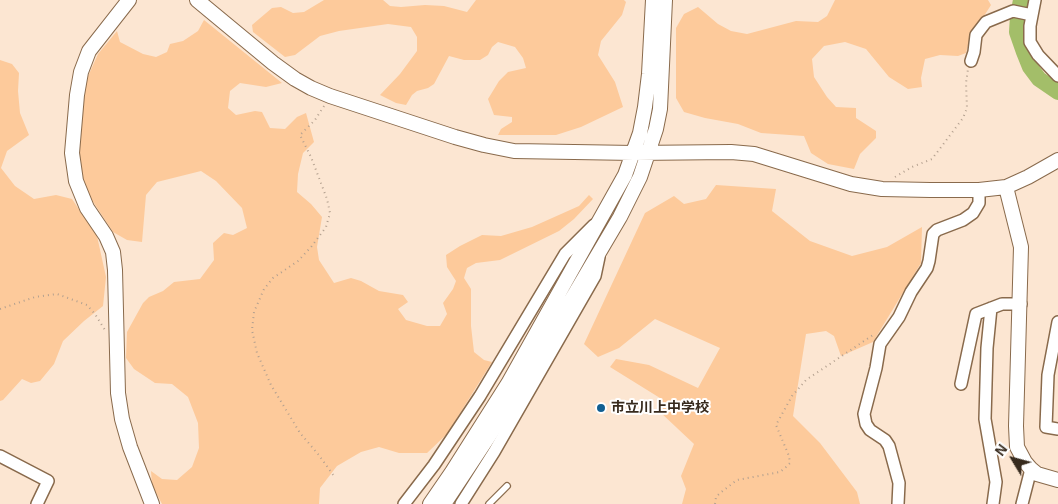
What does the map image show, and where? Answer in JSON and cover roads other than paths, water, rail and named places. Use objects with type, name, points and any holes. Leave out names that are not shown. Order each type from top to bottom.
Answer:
[{"type":"street","points":[[129,0],[90,51],[81,72],[72,153],[76,181],[87,208],[106,236],[113,252],[118,394],[122,419],[130,447],[152,504]]},
{"type":"street","points":[[197,0],[295,79],[330,96],[455,137],[514,151],[730,152],[754,154],[851,184],[882,189],[979,190],[1006,187],[1058,160]]},
{"type":"street","points":[[430,504],[509,382],[625,175],[634,153],[645,107],[649,74],[653,0]]},
{"type":"street","points":[[444,504],[505,412],[601,248],[640,177],[660,109],[665,0]]},
{"type":"street","points":[[1035,0],[1030,14],[1030,42],[1038,56],[1058,76]]},
{"type":"street","points":[[971,61],[976,35],[986,22],[1013,11],[1030,14]]},
{"type":"street","points":[[1006,187],[1021,247],[1021,304],[1016,426],[1018,447],[1025,462],[1032,469],[1043,476],[1058,480]]},
{"type":"street","points":[[898,504],[899,483],[889,446],[885,440],[870,430],[866,424],[864,414],[880,344],[899,317],[911,292],[927,268],[930,261],[933,234],[937,230],[963,220],[973,213],[979,203],[979,190]]},
{"type":"street","points":[[404,504],[434,465],[480,396],[565,254],[602,218]]},
{"type":"street","points":[[460,504],[494,452],[595,276],[601,248]]},
{"type":"street","points":[[961,384],[976,314],[1002,304],[1021,304]]},
{"type":"street","points":[[992,308],[987,348],[985,419],[996,482],[993,504]]},
{"type":"street","points":[[1058,324],[1046,426],[1058,429]]},
{"type":"street","points":[[0,456],[48,481],[37,504]]},
{"type":"street","points":[[1022,504],[1032,469]]},
{"type":"lane","points":[[489,504],[507,486]]},
{"type":"waterway","points":[[1021,0],[1017,32],[1030,67],[1039,79],[1058,92]]},
{"type":"place","name":"市立川上中学校","points":[[601,408]]}]
